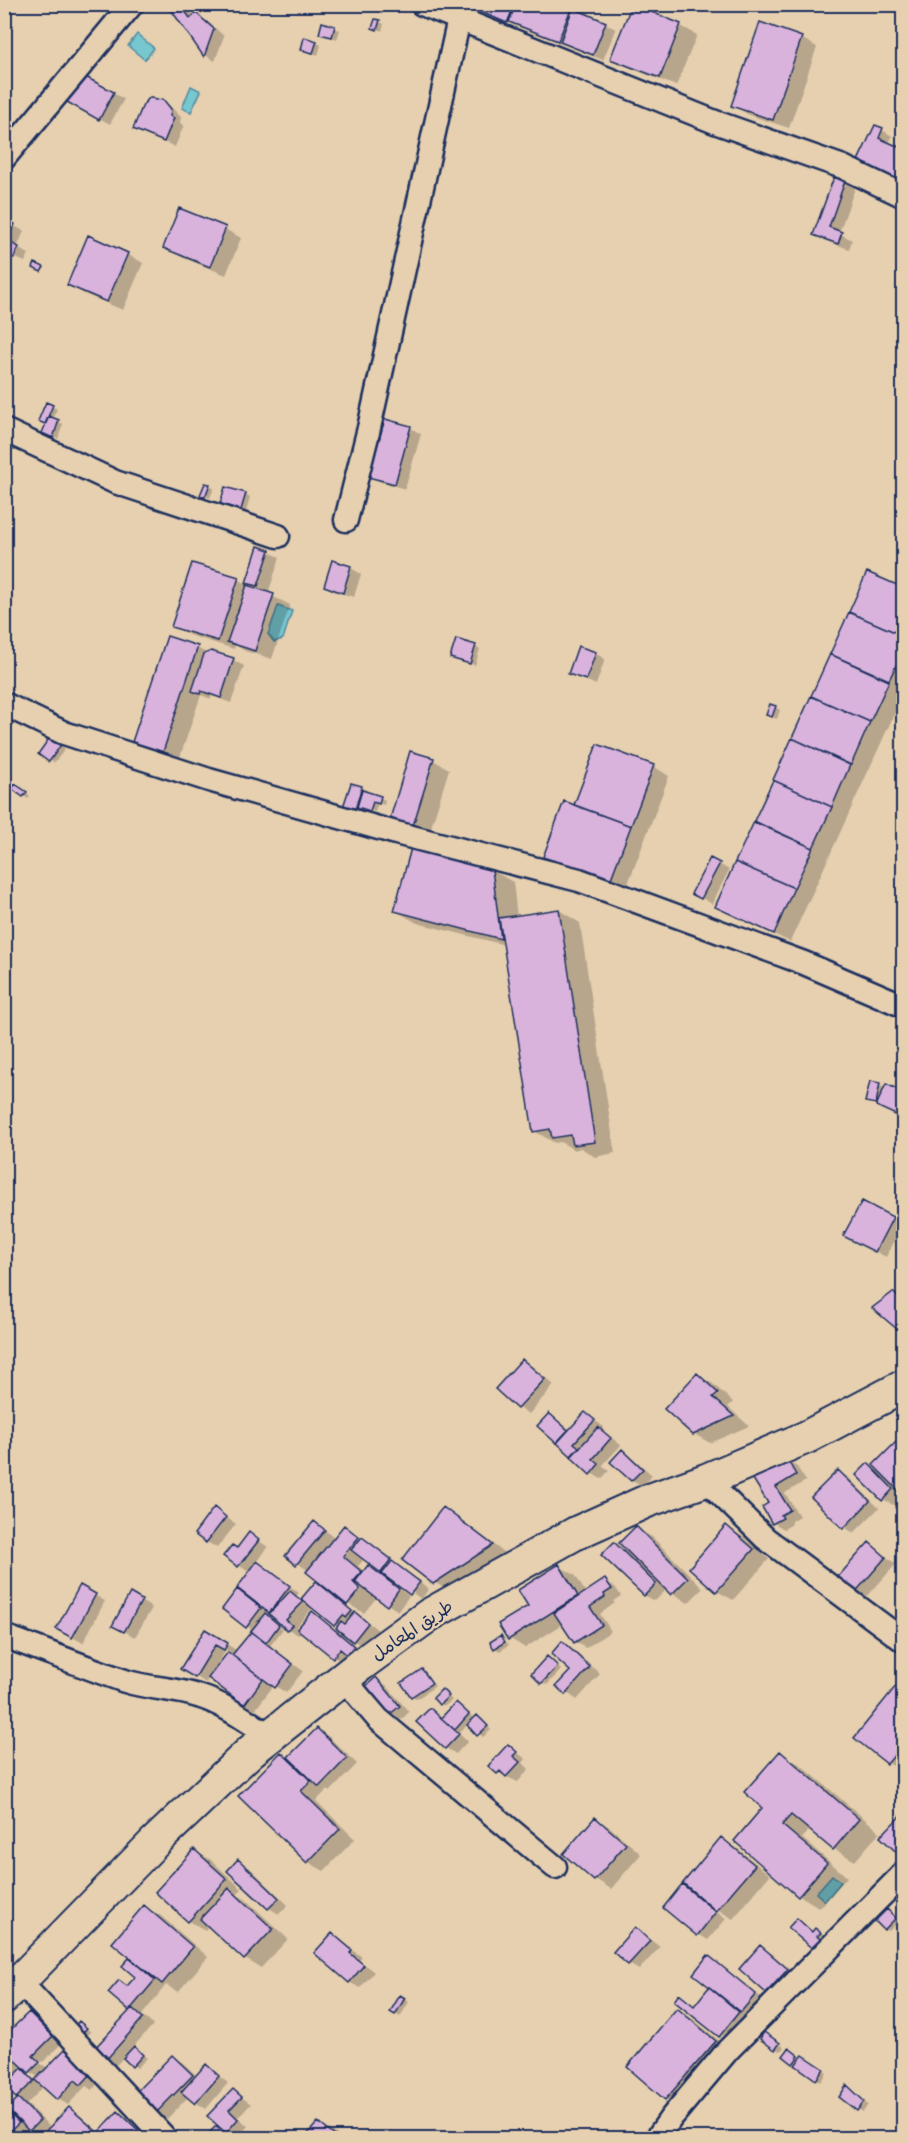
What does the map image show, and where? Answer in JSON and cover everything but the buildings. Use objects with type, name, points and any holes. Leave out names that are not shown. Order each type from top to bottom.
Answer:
[{"type":"main road","name":"طريق المعامل","points":[[12,1989],[155,1842],[269,1735],[429,1615],[495,1576],[576,1533],[647,1501],[706,1480],[807,1437],[903,1386]]},
{"type":"street","points":[[4,158],[132,4]]},
{"type":"street","points":[[422,4],[715,122],[843,167],[903,196]]},
{"type":"street","points":[[346,519],[372,417],[459,19]]},
{"type":"street","points":[[4,430],[115,482],[278,536]]},
{"type":"street","points":[[4,704],[64,733],[209,780],[396,833],[579,880],[804,963],[903,1006]]},
{"type":"street","points":[[706,1480],[765,1538],[903,1641]]},
{"type":"street","points":[[4,1635],[127,1681],[203,1697],[226,1708],[269,1735]]},
{"type":"street","points":[[343,1678],[378,1719],[555,1867]]},
{"type":"street","points":[[657,2139],[670,2118],[728,2050],[903,1872]]},
{"type":"street","points":[[12,1989],[165,2139]]},
{"type":"water","points":[[137,34],[154,48],[145,60],[128,46]]},
{"type":"water","points":[[191,86],[201,91],[191,112],[182,108]]},
{"type":"water","points":[[278,606],[292,611],[283,639],[274,642],[268,634]]},
{"type":"water","points":[[832,1875],[841,1882],[825,1901],[816,1893]]}]
